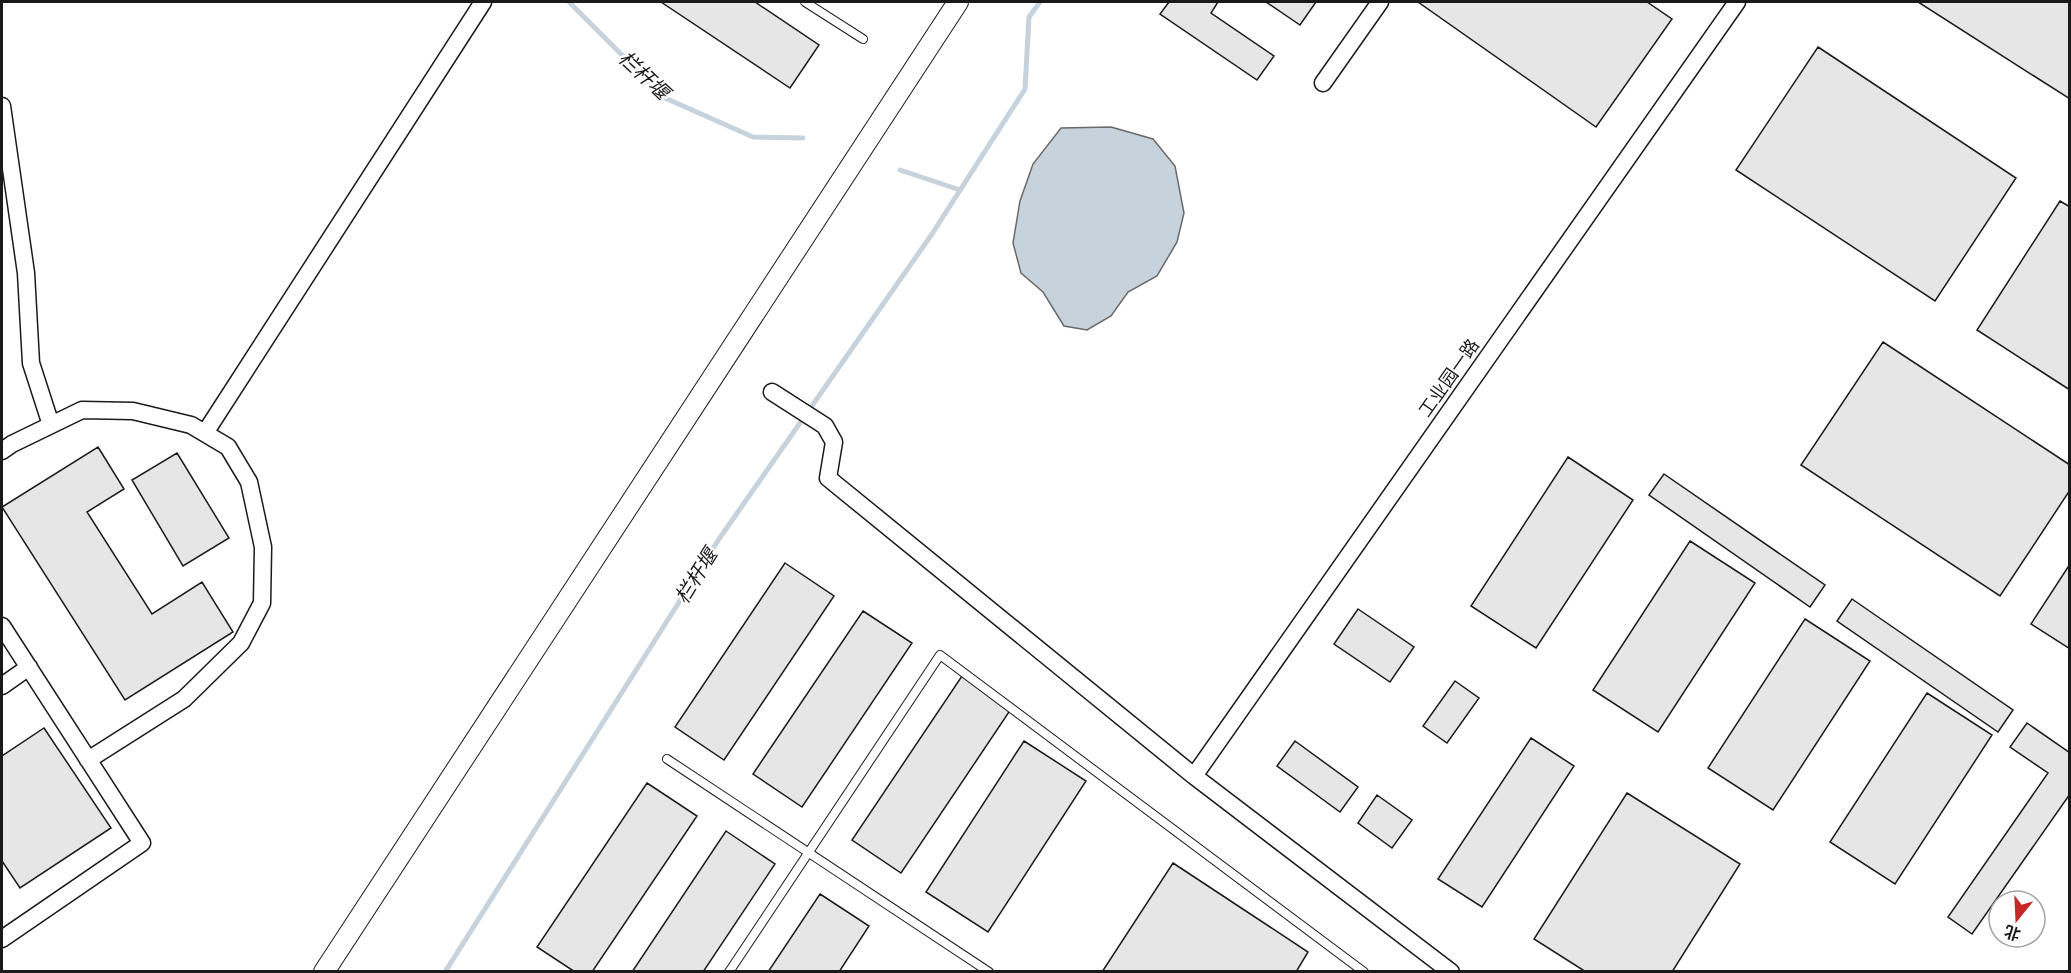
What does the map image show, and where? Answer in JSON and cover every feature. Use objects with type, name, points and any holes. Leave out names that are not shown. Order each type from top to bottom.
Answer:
[{"type":"street","points":[[204,433],[483,2]]},
{"type":"street","points":[[324,972],[958,2]]},
{"type":"street","points":[[1323,83],[1380,2]]},
{"type":"street","name":"工业园一路","points":[[1194,776],[1737,2]]},
{"type":"street","points":[[2,106],[26,273],[31,363],[51,425]]},
{"type":"street","points":[[772,392],[825,426],[834,442],[828,478],[1194,776],[1448,970]]},
{"type":"street","points":[[2,452],[12,444],[82,410],[133,411],[191,425],[228,447],[249,482],[263,547],[262,603],[241,642],[184,699],[88,760]]},
{"type":"street","points":[[2,626],[142,843],[2,939]]},
{"type":"street","points":[[2,686],[29,668]]},
{"type":"lane","points":[[805,2],[863,39]]},
{"type":"lane","points":[[729,972],[940,655],[1364,972]]},
{"type":"lane","points":[[667,759],[989,972]]},
{"type":"shaded area","points":[[1111,127],[1153,139],[1175,166],[1184,213],[1177,242],[1157,276],[1128,292],[1111,316],[1087,330],[1064,326],[1043,292],[1021,273],[1013,243],[1020,201],[1033,164],[1061,128]]},
{"type":"building","points":[[661,2],[755,2],[819,45],[790,88]]},
{"type":"building","points":[[1169,2],[1218,2],[1211,13],[1274,56],[1257,80],[1160,14]]},
{"type":"building","points":[[1266,2],[1316,2],[1300,25]]},
{"type":"building","points":[[1418,2],[1647,2],[1672,19],[1596,127]]},
{"type":"building","points":[[1918,2],[2070,2],[2070,99]]},
{"type":"building","points":[[1818,47],[2016,178],[1935,301],[1736,170]]},
{"type":"building","points":[[2060,201],[2070,207],[2070,390],[1977,330]]},
{"type":"building","points":[[1883,342],[2070,465],[2070,490],[2000,596],[1801,465]]},
{"type":"building","points":[[98,447],[124,489],[87,512],[152,614],[202,582],[233,632],[125,700],[2,507]]},
{"type":"building","points":[[177,453],[229,538],[183,566],[132,480]]},
{"type":"building","points":[[1568,457],[1633,500],[1536,648],[1471,606]]},
{"type":"building","points":[[1664,474],[1825,585],[1810,607],[1649,495]]},
{"type":"building","points":[[1690,541],[1755,583],[1658,732],[1593,690]]},
{"type":"building","points":[[785,563],[834,596],[724,760],[675,727]]},
{"type":"building","points":[[2070,564],[2070,649],[2031,624]]},
{"type":"building","points":[[1852,599],[2013,710],[1998,732],[1837,621]]},
{"type":"building","points":[[1358,609],[1414,647],[1390,682],[1334,644]]},
{"type":"building","points":[[863,611],[912,643],[802,807],[753,774]]},
{"type":"building","points":[[1805,619],[1870,661],[1773,810],[1708,768]]},
{"type":"building","points":[[962,676],[1011,709],[901,873],[852,840]]},
{"type":"building","points":[[1455,681],[1479,698],[1447,743],[1423,726]]},
{"type":"building","points":[[1927,693],[1992,735],[1895,884],[1830,842]]},
{"type":"building","points":[[2027,723],[2070,753],[2070,794],[2004,889],[1987,889],[1987,913],[1972,934],[1948,917],[2048,773],[2010,747]]},
{"type":"building","points":[[44,728],[111,828],[20,888],[2,861],[2,756]]},
{"type":"building","points":[[1531,738],[1574,766],[1482,907],[1438,879]]},
{"type":"building","points":[[1024,741],[1086,781],[988,932],[926,892]]},
{"type":"building","points":[[1295,741],[1358,787],[1340,812],[1277,766]]},
{"type":"building","points":[[647,783],[697,816],[592,972],[575,972],[537,947]]},
{"type":"building","points":[[1627,793],[1740,864],[1672,972],[1586,972],[1534,939]]},
{"type":"building","points":[[1377,795],[1412,820],[1392,848],[1358,823]]},
{"type":"building","points":[[726,831],[775,864],[703,972],[632,972]]},
{"type":"building","points":[[1173,863],[1308,952],[1296,972],[1102,972]]},
{"type":"building","points":[[820,894],[869,926],[839,972],[768,972]]},
{"type":"waterway","name":"栏杆堰","points":[[569,2],[665,98],[753,137],[803,138]]},
{"type":"waterway","name":"栏杆堰","points":[[445,972],[719,539],[932,234],[1025,89],[1029,17],[1040,2]]},
{"type":"waterway","name":"栏杆堰","points":[[900,170],[960,190]]}]
